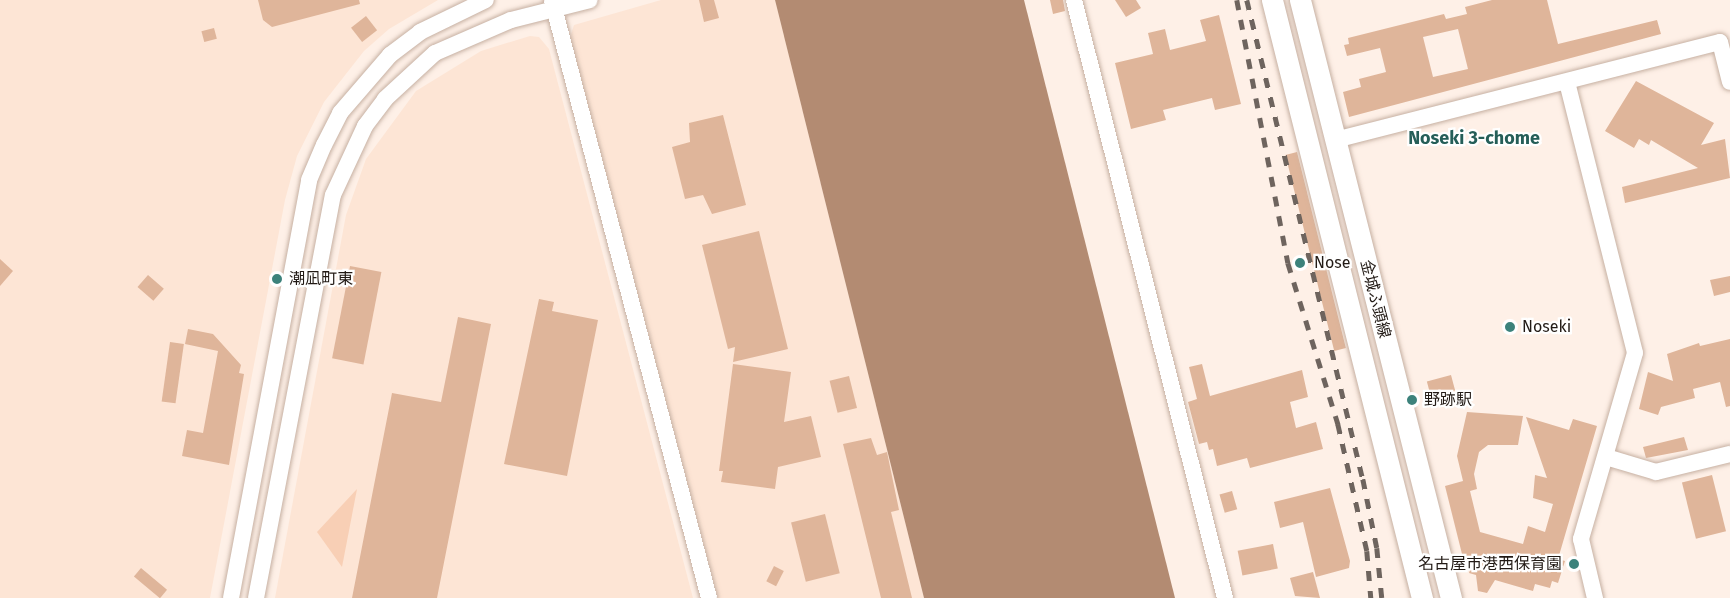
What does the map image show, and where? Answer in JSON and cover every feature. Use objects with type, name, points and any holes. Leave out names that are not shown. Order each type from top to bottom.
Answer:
[{"type":"main road","name":"金城ふ頭線","points":[[1272,0],[1422,598]]},
{"type":"main road","name":"金城ふ頭線","points":[[1300,0],[1451,598]]},
{"type":"street","points":[[231,598],[309,180],[320,153],[340,113],[390,55],[420,32],[486,0]]},
{"type":"street","points":[[255,598],[333,195],[350,154],[385,99],[435,53],[475,32],[553,4],[590,0]]},
{"type":"street","points":[[1074,0],[1225,598]]},
{"type":"street","points":[[553,4],[709,598]]},
{"type":"street","points":[[1335,140],[1720,42],[1730,82]]},
{"type":"street","points":[[1567,82],[1635,353],[1581,539],[1592,597]]},
{"type":"street","points":[[1606,457],[1656,472],[1730,454]]},
{"type":"shaded area","points":[[0,0],[438,0],[389,29],[364,51],[324,102],[297,156],[285,200],[210,598],[0,598]]},
{"type":"shaded area","points":[[661,0],[775,0],[924,598],[718,598],[570,38],[574,25]]},
{"type":"shaded area","points":[[775,0],[1024,0],[1175,598],[924,598]]},
{"type":"shaded area","points":[[530,36],[539,37],[549,49],[693,598],[275,598],[346,215],[366,159],[416,91],[481,51]]},
{"type":"shaded area","points":[[357,489],[342,567],[317,532]]},
{"type":"building","points":[[258,0],[359,0],[360,4],[272,27],[263,20]]},
{"type":"building","points":[[699,0],[714,0],[719,18],[704,22]]},
{"type":"building","points":[[1050,0],[1063,0],[1065,11],[1053,14]]},
{"type":"building","points":[[1115,0],[1136,0],[1141,8],[1126,17]]},
{"type":"building","points":[[1492,0],[1547,0],[1558,44],[1657,20],[1661,34],[1349,117],[1343,92],[1361,87],[1359,79],[1386,72],[1380,48],[1347,56],[1344,45],[1349,44],[1348,38],[1444,14],[1446,19],[1467,14],[1465,7]],"holes":[[[1458,29],[1468,69],[1433,77],[1423,37]]]},
{"type":"building","points":[[1219,15],[1241,104],[1215,110],[1212,98],[1163,110],[1166,120],[1131,129],[1115,63],[1153,54],[1148,33],[1165,29],[1170,50],[1206,41],[1200,20]]},
{"type":"building","points":[[366,16],[377,30],[362,42],[351,28]]},
{"type":"building","points":[[214,28],[217,39],[204,42],[201,31]]},
{"type":"building","points":[[1636,81],[1714,123],[1701,145],[1725,139],[1730,178],[1625,203],[1622,187],[1698,168],[1651,140],[1649,145],[1639,139],[1634,148],[1605,131]]},
{"type":"building","points":[[723,115],[746,205],[712,214],[703,195],[685,199],[672,147],[690,142],[689,123]]},
{"type":"building","points":[[1297,152],[1346,348],[1334,351],[1285,155]]},
{"type":"building","points":[[759,231],[788,349],[733,362],[735,347],[728,349],[702,245]]},
{"type":"building","points":[[0,259],[13,271],[0,286]]},
{"type":"building","points":[[350,266],[381,272],[363,364],[332,358]]},
{"type":"building","points":[[148,275],[164,289],[153,301],[138,287]]},
{"type":"building","points":[[1730,276],[1730,292],[1714,296],[1710,280]]},
{"type":"building","points":[[539,299],[554,302],[552,311],[598,320],[567,476],[504,464]]},
{"type":"building","points":[[458,317],[491,324],[437,598],[352,598],[392,393],[441,402]]},
{"type":"building","points":[[188,329],[213,334],[241,365],[239,373],[244,374],[229,465],[182,456],[187,430],[203,433],[218,351],[185,344]]},
{"type":"building","points":[[1730,339],[1730,406],[1726,407],[1720,382],[1693,389],[1695,398],[1661,407],[1658,415],[1639,409],[1648,372],[1673,381],[1667,354],[1699,343],[1700,346]]},
{"type":"building","points":[[170,342],[184,344],[176,403],[162,401]]},
{"type":"building","points":[[733,364],[791,372],[784,422],[811,416],[821,457],[778,467],[775,489],[721,482],[723,471],[719,471]]},
{"type":"building","points":[[1202,364],[1210,396],[1302,370],[1308,397],[1290,402],[1296,428],[1316,422],[1323,449],[1250,468],[1247,458],[1217,466],[1213,449],[1209,450],[1207,442],[1199,444],[1188,402],[1197,399],[1189,367]]},
{"type":"building","points":[[1451,375],[1455,390],[1431,397],[1427,381]]},
{"type":"building","points":[[849,376],[857,408],[838,413],[830,381]]},
{"type":"building","points":[[1467,412],[1523,416],[1518,445],[1488,445],[1479,452],[1474,474],[1477,489],[1470,491],[1480,532],[1523,544],[1528,526],[1545,532],[1553,504],[1533,498],[1535,475],[1547,478],[1526,417],[1569,430],[1573,419],[1597,426],[1558,559],[1565,561],[1558,583],[1552,581],[1550,588],[1535,584],[1533,591],[1495,580],[1487,593],[1478,591],[1476,575],[1469,573],[1473,561],[1463,558],[1445,486],[1463,481],[1457,456]]},
{"type":"building","points":[[1684,437],[1688,450],[1646,458],[1643,447]]},
{"type":"building","points":[[871,438],[877,455],[887,452],[899,510],[891,512],[912,598],[881,598],[843,444]]},
{"type":"building","points":[[1712,475],[1726,531],[1696,539],[1682,482]]},
{"type":"building","points":[[1330,488],[1350,561],[1349,568],[1316,577],[1303,522],[1280,528],[1274,502]]},
{"type":"building","points":[[1232,491],[1237,509],[1225,513],[1220,495]]},
{"type":"building","points":[[825,514],[840,573],[806,582],[791,522]]},
{"type":"building","points":[[1273,544],[1278,569],[1242,575],[1238,551]]},
{"type":"building","points":[[774,566],[784,571],[776,586],[766,581]]},
{"type":"building","points":[[141,568],[167,590],[160,598],[134,576]]},
{"type":"building","points":[[1313,572],[1320,598],[1295,596],[1290,578]]},
{"type":"railway","points":[[1237,0],[1288,263],[1338,424],[1367,551],[1371,598]]},
{"type":"railway","points":[[1247,0],[1363,479],[1377,548],[1382,598]]},
{"type":"place","name":"Nose","points":[[1300,263]]},
{"type":"place","name":"潮凪町東","points":[[277,279]]},
{"type":"place","name":"Noseki","points":[[1510,327]]},
{"type":"place","name":"野跡駅","points":[[1412,400]]},
{"type":"place","name":"名古屋市港西保育園","points":[[1574,564]]},
{"type":"district","name":"Noseki 3-chome","points":[[1474,138]]}]
